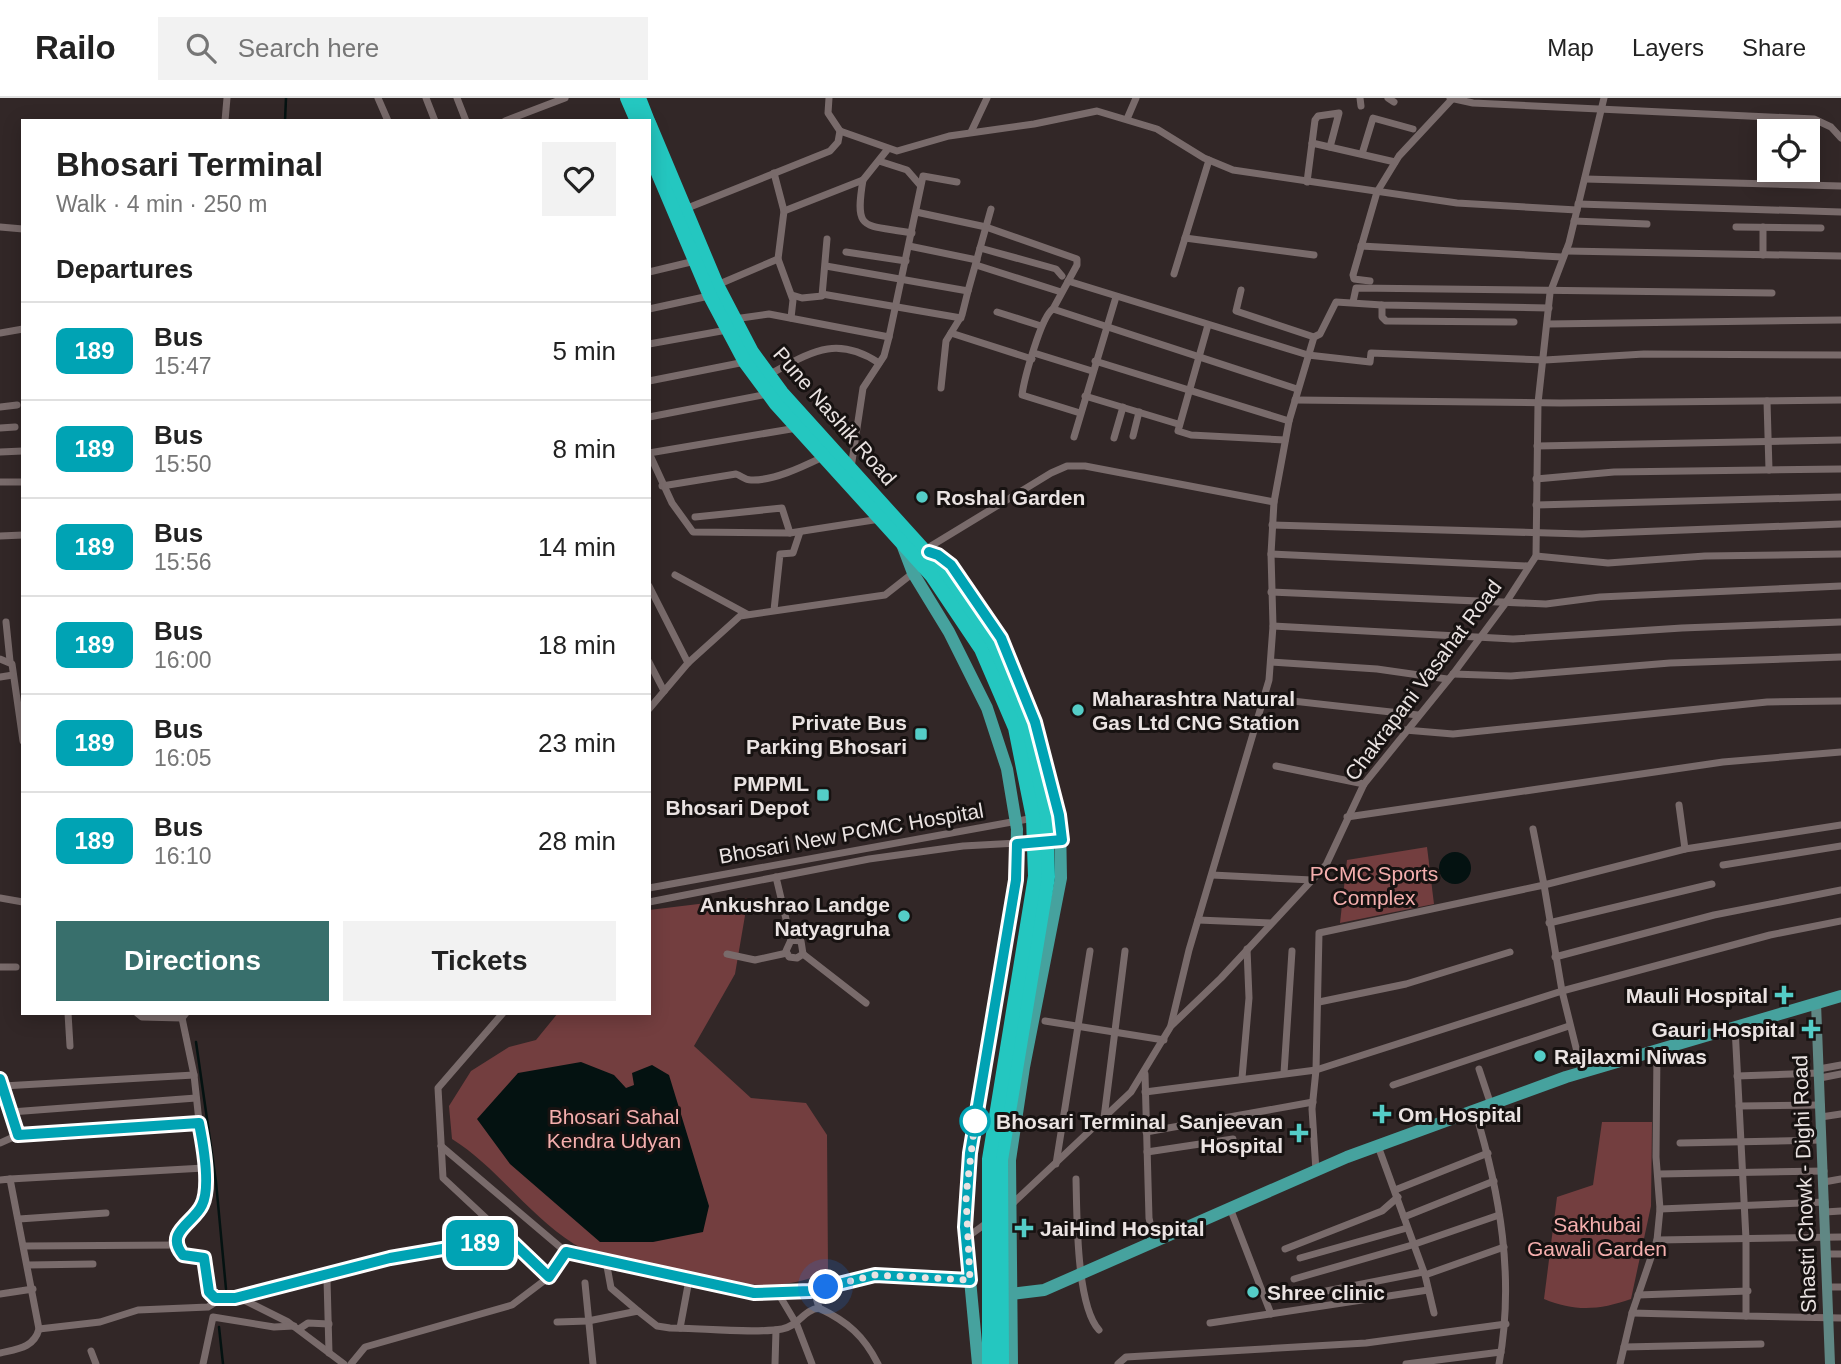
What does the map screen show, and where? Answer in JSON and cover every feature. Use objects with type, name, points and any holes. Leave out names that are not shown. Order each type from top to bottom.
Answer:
[{"type":"highway","points":[[627,98],[636,119]]},
{"type":"highway","name":"Pune Nashik Road","points":[[639,98],[648,119]]},
{"type":"highway","name":"Pune Nashik Road","points":[[651,127],[685,209],[713,290]]},
{"type":"highway","name":"Pune Nashik Road","points":[[654,179],[713,290],[746,362],[768,394],[901,540],[937,573]]},
{"type":"highway","name":"Pune Nashik Road","points":[[730,325],[768,375],[928,551],[937,573]]},
{"type":"highway","points":[[937,573],[981,649],[1010,717],[1033,818],[1035,876],[989,1159],[989,1364]]},
{"type":"highway","points":[[937,573],[993,643],[1027,724],[1046,817],[1048,877],[1001,1160],[1002,1364]]},
{"type":"main road","points":[[901,540],[913,573],[949,632],[987,708],[1007,769],[1016,821],[1016,880],[970,1153],[966,1238],[978,1364]]},
{"type":"main road","points":[[928,551],[951,565],[1001,638],[1035,722],[1059,815],[1062,840],[1061,878],[1040,1018],[1015,1121],[1009,1207],[1012,1364]]},
{"type":"main road","points":[[1011,1294],[1044,1290],[1316,1171],[1582,1072],[1841,996]]},
{"type":"main road","points":[[994,1010],[1040,1018]]},
{"type":"street","points":[[225,119],[227,98]]},
{"type":"street","points":[[378,98],[387,119]]},
{"type":"street","points":[[426,98],[434,119]]},
{"type":"street","points":[[457,98],[465,119]]},
{"type":"street","points":[[510,119],[565,98]]},
{"type":"street","points":[[829,98],[828,113],[840,131],[887,150],[905,150],[971,132],[1034,124],[1088,111],[1127,118],[1157,130],[1209,160],[1241,172],[1377,192],[1470,204],[1841,212]]},
{"type":"street","points":[[971,132],[987,98]]},
{"type":"street","points":[[1127,118],[1136,98]]},
{"type":"street","points":[[1370,281],[1354,279],[1353,275],[1377,192],[1395,162],[1452,98],[1474,103],[1601,111],[1814,119],[1832,127],[1841,138]]},
{"type":"street","points":[[1604,98],[1586,179],[1550,293],[1545,360],[1538,403],[1536,556],[1608,563],[1705,556],[1841,554]]},
{"type":"street","points":[[1307,182],[1316,117],[1339,113],[1330,147]]},
{"type":"street","points":[[1362,154],[1373,118],[1412,129]]},
{"type":"street","points":[[685,209],[830,151],[838,142],[840,131]]},
{"type":"street","points":[[1312,142],[1395,162]]},
{"type":"street","points":[[887,150],[863,180],[858,212],[862,220],[871,226],[912,233]]},
{"type":"street","points":[[1174,274],[1209,160]]},
{"type":"street","points":[[878,161],[907,170],[921,186]]},
{"type":"street","points":[[774,173],[783,211],[778,259],[792,295],[791,318]]},
{"type":"street","points":[[851,468],[863,388],[879,363],[889,337],[923,176],[957,182]]},
{"type":"street","points":[[1586,179],[1841,186]]},
{"type":"street","points":[[783,211],[863,180]]},
{"type":"street","points":[[941,388],[946,341],[961,318],[991,209]]},
{"type":"street","points":[[916,212],[986,227],[1074,257],[1077,265],[1065,279],[1053,309],[1047,313],[1041,326],[1023,395],[1080,413]]},
{"type":"street","points":[[1574,221],[1647,224]]},
{"type":"street","points":[[0,227],[21,229]]},
{"type":"street","points":[[1736,227],[1821,228]]},
{"type":"street","points":[[1763,227],[1763,256]]},
{"type":"street","points":[[1185,238],[1314,255]]},
{"type":"street","points":[[822,294],[827,239]]},
{"type":"street","points":[[909,246],[976,262],[1061,292]]},
{"type":"street","points":[[1361,246],[1564,254],[1841,256]]},
{"type":"street","points":[[980,248],[1056,270],[1065,279],[1116,296],[1308,355],[1370,362],[1371,353],[1545,360],[1644,354],[1841,355]]},
{"type":"street","points":[[846,252],[906,261]]},
{"type":"street","points":[[651,308],[713,290],[778,259]]},
{"type":"street","points":[[651,272],[696,261]]},
{"type":"street","points":[[826,266],[968,291]]},
{"type":"street","points":[[1353,302],[1356,288],[1550,293],[1772,293]]},
{"type":"street","points":[[1241,290],[1236,311],[1314,337]]},
{"type":"street","points":[[792,295],[802,298],[822,294],[961,318]]},
{"type":"street","points":[[1074,437],[1116,296]]},
{"type":"street","points":[[1171,1026],[1198,920],[1265,698],[1273,626],[1271,554],[1274,502],[1297,389],[1314,337],[1320,334],[1336,302],[1382,306],[1549,308]]},
{"type":"street","points":[[1382,306],[1382,317],[1386,321],[1514,322]]},
{"type":"street","points":[[1053,309],[1297,389]]},
{"type":"street","points":[[997,312],[1041,326]]},
{"type":"street","points":[[651,344],[730,325],[763,314],[889,337]]},
{"type":"street","points":[[1548,324],[1841,320]]},
{"type":"street","points":[[1208,325],[1178,431],[1191,435],[1285,440]]},
{"type":"street","points":[[0,333],[21,329]]},
{"type":"street","points":[[951,333],[1092,371]]},
{"type":"street","points":[[768,375],[818,351],[839,346],[864,354],[879,363]]},
{"type":"street","points":[[1096,361],[1290,421]]},
{"type":"street","points":[[651,381],[746,362]]},
{"type":"street","points":[[651,417],[768,394]]},
{"type":"street","points":[[1085,396],[1178,424]]},
{"type":"street","points":[[1295,400],[1538,403],[1841,400]]},
{"type":"street","points":[[1767,401],[1769,470]]},
{"type":"street","points":[[0,407],[17,405]]},
{"type":"street","points":[[1114,438],[1123,407]]},
{"type":"street","points":[[1133,436],[1139,412]]},
{"type":"street","points":[[0,428],[15,426]]},
{"type":"street","points":[[651,453],[798,428]]},
{"type":"street","points":[[1537,446],[1841,440]]},
{"type":"street","points":[[0,452],[21,451]]},
{"type":"street","points":[[662,486],[736,474],[746,480],[755,480],[806,466],[825,456]]},
{"type":"street","points":[[651,458],[662,486],[693,532],[790,533],[883,519]]},
{"type":"street","points":[[928,551],[1051,473],[1067,467],[1085,466],[1274,502]]},
{"type":"street","points":[[1536,479],[1614,471],[1841,469]]},
{"type":"street","points":[[0,482],[21,482]]},
{"type":"street","points":[[1536,505],[1841,497]]},
{"type":"street","points":[[695,517],[782,508],[790,533]]},
{"type":"street","points":[[1272,525],[1582,534],[1841,524]]},
{"type":"street","points":[[774,610],[780,554],[793,553],[800,532]]},
{"type":"street","points":[[0,536],[21,535]]},
{"type":"street","points":[[1271,554],[1528,566]]},
{"type":"street","name":"Chakrapani Vasahat Road","points":[[966,1238],[1009,1207],[1131,1092],[1171,1026],[1333,856],[1347,817],[1364,784],[1450,677],[1505,604],[1536,556]]},
{"type":"street","points":[[651,707],[688,663],[747,614],[885,595],[913,573]]},
{"type":"street","points":[[675,575],[747,614]]},
{"type":"street","points":[[1271,592],[1505,604],[1841,586]]},
{"type":"street","points":[[651,590],[688,663]]},
{"type":"street","points":[[6,622],[21,728]]},
{"type":"street","points":[[1273,626],[1479,638],[1589,636],[1682,628],[1841,622]]},
{"type":"street","points":[[1271,662],[1450,677],[1511,676],[1671,663],[1841,657]]},
{"type":"street","points":[[0,659],[10,661]]},
{"type":"street","points":[[651,666],[664,691]]},
{"type":"street","points":[[0,677],[13,675]]},
{"type":"street","points":[[1265,698],[1418,715]]},
{"type":"street","points":[[1405,730],[1453,734],[1767,702],[1841,701]]},
{"type":"street","points":[[1347,817],[1690,766],[1778,755],[1841,752]]},
{"type":"street","points":[[1276,766],[1364,784]]},
{"type":"street","points":[[1679,805],[1685,849]]},
{"type":"street","name":"Bhosari New PCMC Hospital","points":[[651,890],[1059,815]]},
{"type":"street","points":[[1316,1171],[1313,1102],[1319,1002],[1319,933],[1544,885],[1685,849],[1841,825]]},
{"type":"street","points":[[1533,829],[1555,957],[1569,1026],[1582,1072]]},
{"type":"street","name":"Bhosari New PCMC Hospital","points":[[651,902],[869,859],[977,845],[1062,840]]},
{"type":"street","points":[[1723,865],[1841,846]]},
{"type":"street","points":[[1212,875],[1312,880]]},
{"type":"street","points":[[776,877],[791,940]]},
{"type":"street","points":[[1549,923],[1712,884]]},
{"type":"street","points":[[1555,957],[1704,917],[1841,890]]},
{"type":"street","points":[[0,898],[21,902]]},
{"type":"street","points":[[1198,920],[1271,923]]},
{"type":"street","points":[[1145,1091],[1316,1070],[1562,991],[1770,934],[1841,920]]},
{"type":"street","points":[[791,940],[787,945],[789,957],[797,958],[803,954]]},
{"type":"street","points":[[791,940],[801,941],[803,954],[866,1003]]},
{"type":"street","points":[[1242,1078],[1249,998],[1247,948]]},
{"type":"street","points":[[1055,1166],[1090,951]]},
{"type":"street","points":[[1104,1118],[1125,951]]},
{"type":"street","points":[[1284,1073],[1292,951]]},
{"type":"street","points":[[1319,1002],[1406,984],[1510,952]]},
{"type":"street","points":[[727,954],[755,960],[787,953]]},
{"type":"street","points":[[0,967],[16,967]]},
{"type":"street","name":"Shastri Chowk - Dighi Road","points":[[1816,1003],[1827,1318],[1834,1357]]},
{"type":"street","points":[[68,1015],[70,1046]]},
{"type":"street","points":[[140,1015],[184,1016],[194,1075],[204,1168],[203,1205],[180,1228],[178,1245],[183,1255],[204,1258],[209,1292],[215,1298],[235,1298],[390,1258],[489,1241],[503,1233]]},
{"type":"street","points":[[501,1015],[438,1088],[443,1178],[549,1277]]},
{"type":"street","points":[[1040,1018],[1164,1040]]},
{"type":"street","points":[[1393,1085],[1569,1026]]},
{"type":"street","points":[[1735,1026],[1748,1291],[1746,1316]]},
{"type":"street","points":[[1620,1364],[1632,1314],[1657,1240],[1660,1209],[1657,1048]]},
{"type":"street","points":[[1819,1073],[1841,1065]]},
{"type":"street","points":[[1479,1069],[1491,1105]]},
{"type":"street","points":[[1145,1071],[1149,1218],[1154,1241]]},
{"type":"street","points":[[1737,1076],[1841,1074]]},
{"type":"street","points":[[18,1135],[1,1082],[194,1075]]},
{"type":"street","points":[[11,1112],[196,1098]]},
{"type":"street","points":[[1146,1132],[1313,1102]]},
{"type":"street","points":[[1739,1106],[1841,1114]]},
{"type":"street","points":[[1475,1111],[1494,1181],[1508,1287],[1506,1324],[1499,1364]]},
{"type":"street","points":[[0,1143],[18,1135],[199,1123]]},
{"type":"street","points":[[1147,1152],[1233,1139]]},
{"type":"street","points":[[1680,1143],[1822,1140]]},
{"type":"street","points":[[441,1146],[566,1252],[728,1289],[778,1293],[814,1290],[875,1275],[970,1280]]},
{"type":"street","points":[[1378,1146],[1424,1274],[1434,1313]]},
{"type":"street","points":[[1285,1249],[1382,1211],[1397,1194],[1488,1153]]},
{"type":"street","points":[[0,1180],[204,1168]]},
{"type":"street","points":[[1659,1174],[1824,1176],[1841,1180]]},
{"type":"street","points":[[0,1353],[24,1347],[33,1341],[39,1329],[10,1179]]},
{"type":"street","points":[[1076,1179],[1081,1275],[1091,1321],[1099,1330]]},
{"type":"street","points":[[1404,1217],[1494,1181]]},
{"type":"street","points":[[1660,1209],[1744,1205],[1825,1207],[1841,1211]]},
{"type":"street","points":[[1230,1207],[1271,1314]]},
{"type":"street","points":[[19,1219],[106,1213]]},
{"type":"street","points":[[1294,1279],[1412,1245],[1499,1215]]},
{"type":"street","points":[[1300,1258],[1407,1228]]},
{"type":"street","points":[[1657,1240],[1841,1237]]},
{"type":"street","points":[[24,1246],[178,1245]]},
{"type":"street","points":[[1307,1295],[1424,1274],[1504,1247]]},
{"type":"street","points":[[351,1364],[365,1347],[512,1305],[549,1277],[566,1252]]},
{"type":"street","points":[[1826,1254],[1841,1254]]},
{"type":"street","points":[[606,1261],[611,1287],[657,1326],[776,1330],[797,1325],[807,1312],[819,1308]]},
{"type":"street","points":[[28,1265],[93,1264]]},
{"type":"street","points":[[329,1353],[327,1279],[331,1274]]},
{"type":"street","points":[[680,1328],[689,1280]]},
{"type":"street","points":[[585,1283],[593,1364]]},
{"type":"street","points":[[1826,1287],[1841,1287]]},
{"type":"street","points":[[0,1294],[33,1290]]},
{"type":"street","points":[[814,1290],[819,1308],[852,1326],[863,1337],[878,1364]]},
{"type":"street","points":[[1210,1323],[1428,1290]]},
{"type":"street","points":[[1638,1295],[1748,1291]]},
{"type":"street","points":[[778,1293],[797,1325],[812,1364]]},
{"type":"street","points":[[39,1329],[100,1322],[138,1310],[208,1307],[222,1298]]},
{"type":"street","points":[[235,1298],[297,1327],[344,1364]]},
{"type":"street","points":[[557,1322],[588,1321],[638,1311]]},
{"type":"street","points":[[1632,1314],[1841,1318]]},
{"type":"street","points":[[203,1364],[209,1320],[213,1317],[274,1327],[297,1327],[308,1323],[329,1324]]},
{"type":"street","points":[[1118,1364],[1126,1357],[1366,1343],[1506,1324]]},
{"type":"street","points":[[775,1364],[776,1330]]},
{"type":"street","points":[[1624,1347],[1761,1344]]},
{"type":"street","points":[[91,1351],[96,1364]]},
{"type":"street","points":[[1406,1364],[1501,1352]]},
{"type":"green space","name":"PCMC Sports Complex","points":[[1427,847],[1434,904],[1340,923],[1347,860]]},
{"type":"green space","name":"Bhosari Sahal Kendra Udyan","points":[[748,898],[735,974],[694,1046],[751,1098],[806,1103],[827,1135],[828,1270],[806,1280],[757,1285],[730,1282],[580,1247],[557,1232],[484,1163],[452,1139],[449,1106],[471,1071],[509,1047],[536,1040],[556,1015],[651,1015],[651,910]]},
{"type":"green space","name":"Sakhubai Gawali Garden","points":[[1602,1122],[1652,1122],[1651,1206],[1631,1299],[1598,1307],[1577,1308],[1544,1299],[1557,1197],[1593,1185]]},
{"type":"shaded area","points":[[1455,852],[1466,857],[1471,868],[1466,879],[1455,884],[1444,879],[1439,868],[1444,857]]},
{"type":"shaded area","points":[[581,1062],[614,1075],[626,1088],[634,1085],[632,1073],[652,1065],[669,1075],[709,1206],[703,1232],[653,1242],[600,1242],[510,1164],[477,1119],[518,1073]]},
{"type":"waterway","points":[[285,119],[286,98]]},
{"type":"waterway","points":[[196,1042],[216,1182],[226,1289]]},
{"type":"waterway","points":[[219,1327],[223,1364]]},
{"type":"bus line","name":"189","points":[[0,1079],[18,1135],[199,1123],[205,1183],[203,1205],[180,1228],[177,1235],[183,1255],[201,1255],[204,1258],[205,1278],[209,1292],[215,1298],[235,1298],[390,1258],[489,1241],[503,1233],[549,1277],[566,1252],[754,1293],[810,1291],[852,1278],[875,1275],[920,1275],[970,1280],[965,1227],[970,1153],[1016,880],[1017,844],[1062,840],[1059,815],[1035,722],[1001,638],[951,565],[944,558],[929,552]]},
{"type":"place","name":"Roshal Garden","points":[[922,497]]},
{"type":"place","name":"Maharashtra Natural Gas Ltd CNG Station","points":[[1078,710]]},
{"type":"place","name":"Private Bus Parking Bhosari","points":[[921,734]]},
{"type":"place","name":"PMPML Bhosari Depot","points":[[823,795]]},
{"type":"place","name":"Ankushrao Landge Natyagruha","points":[[904,916]]},
{"type":"place","name":"Mauli Hospital","points":[[1784,995]]},
{"type":"place","name":"Gauri Hospital","points":[[1811,1029]]},
{"type":"place","name":"Rajlaxmi Niwas","points":[[1540,1056]]},
{"type":"place","name":"Om Hospital","points":[[1382,1114]]},
{"type":"place","name":"Bhosari Terminal","points":[[975,1121]]},
{"type":"place","name":"Sanjeevan Hospital","points":[[1299,1133]]},
{"type":"place","name":"JaiHind Hospital","points":[[1024,1228]]},
{"type":"place","name":"Shree clinic","points":[[1253,1292]]},
{"type":"route","points":[[826,1287],[852,1278],[875,1275],[920,1275],[970,1280],[965,1227],[975,1121]]}]
